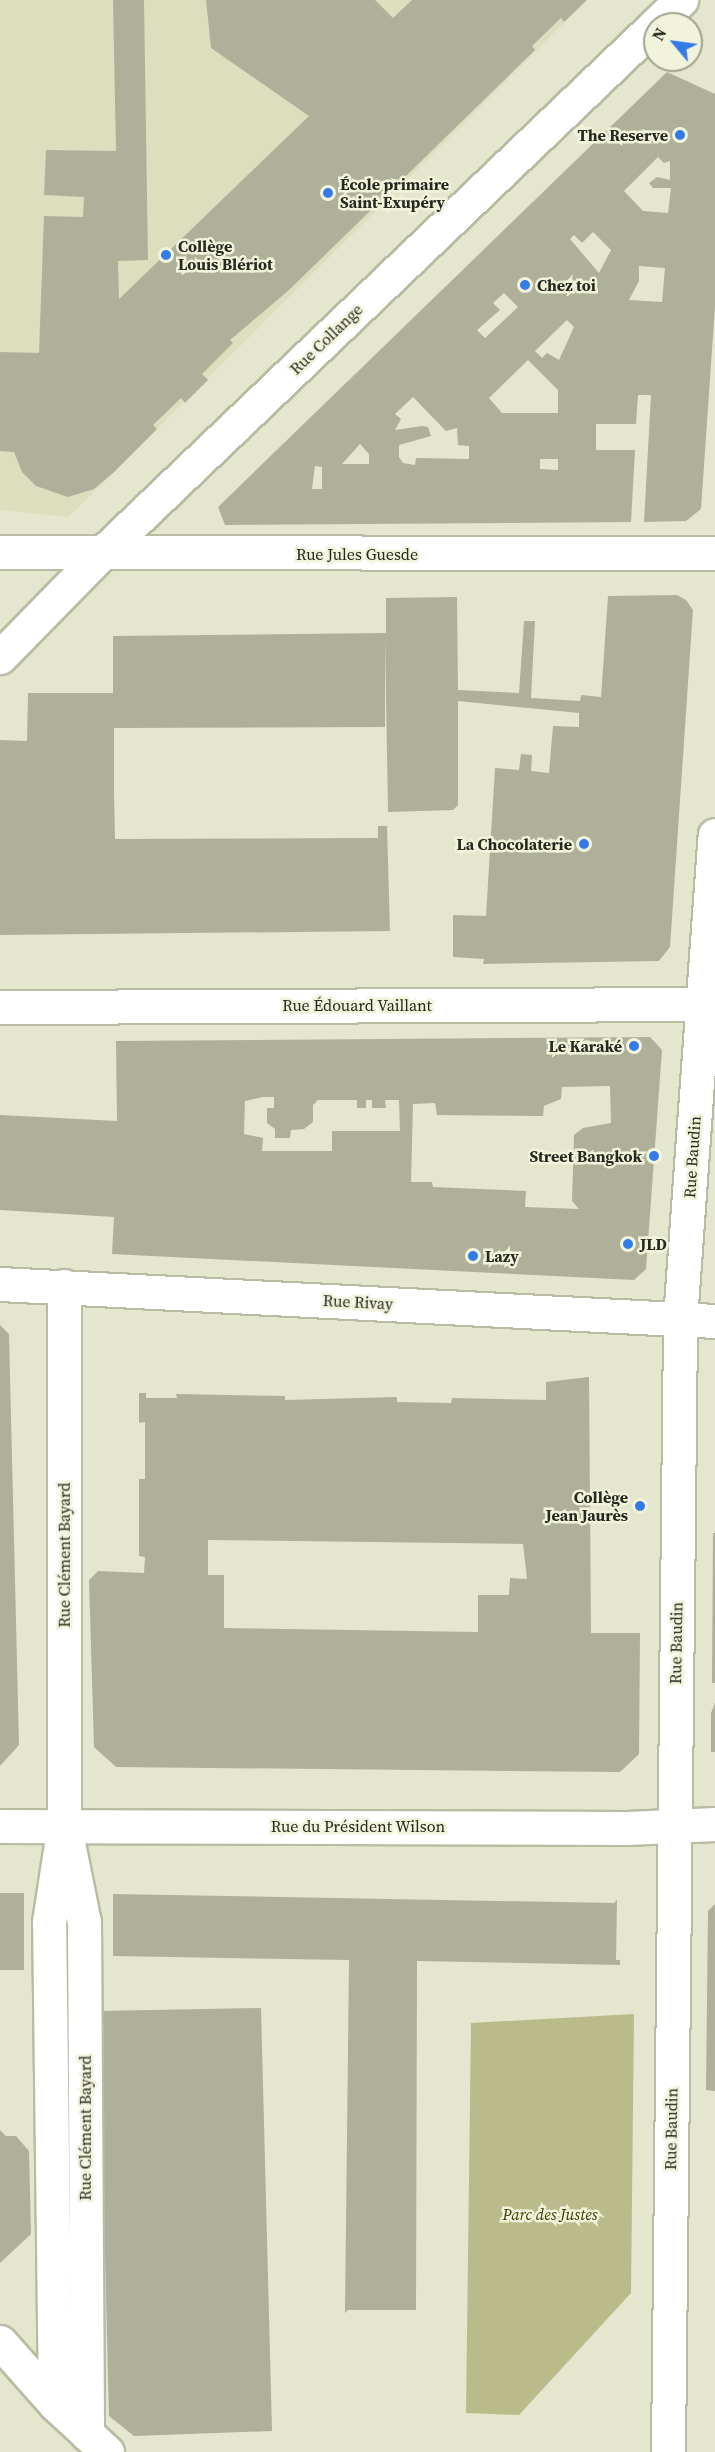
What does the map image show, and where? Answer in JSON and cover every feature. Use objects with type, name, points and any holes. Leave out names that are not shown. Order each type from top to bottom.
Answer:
[{"type":"street","name":"Rue Collange","points":[[668,12],[681,0]]},
{"type":"street","name":"Rue Collange","points":[[0,657],[102,554],[643,36]]},
{"type":"street","name":"Rue Jules Guesde","points":[[0,552],[102,554],[715,553]]},
{"type":"street","name":"Rue Baudin","points":[[668,2452],[672,1826],[680,1319],[709,1004],[715,835]]},
{"type":"street","name":"Rue Édouard Vaillant","points":[[0,1007],[709,1004]]},
{"type":"street","name":"Rue Rivay","points":[[0,1284],[715,1321]]},
{"type":"street","name":"Rue Clément Bayard","points":[[55,2404],[49,1922],[64,1824],[64,1286]]},
{"type":"street","name":"Rue Clément Bayard","points":[[64,1824],[84,1922],[85,2107],[97,2443]]},
{"type":"street","name":"Rue du Président Wilson","points":[[0,1826],[64,1824],[672,1826],[715,1824]]},
{"type":"street","points":[[0,2342],[55,2404],[97,2443]]},
{"type":"shaded area","name":"Collège Louis Blériot","points":[[0,0],[587,0],[69,517],[0,510]]},
{"type":"green space","name":"Parc des Justes","points":[[634,2014],[631,2293],[519,2415],[466,2413],[471,2023]]},
{"type":"building","name":"Collège Louis Blériot","points":[[113,0],[144,0],[148,260],[118,261],[119,299],[309,116],[211,48],[206,0],[375,0],[393,18],[412,0],[587,0],[564,22],[561,18],[532,46],[535,50],[289,290],[230,340],[233,343],[202,374],[208,380],[185,403],[181,398],[153,425],[157,429],[114,472],[94,489],[68,497],[36,486],[22,472],[14,452],[0,451],[0,352],[39,353],[44,216],[83,217],[84,197],[44,195],[46,150],[116,151]]},
{"type":"building","points":[[667,72],[715,94],[715,306],[701,509],[686,521],[644,522],[651,395],[638,395],[636,424],[596,424],[596,450],[635,450],[631,522],[225,525],[218,507]],"holes":[[[658,157],[664,163],[670,161],[670,180],[657,177],[649,183],[653,188],[671,188],[668,213],[643,211],[624,191]],[[593,232],[611,250],[599,273],[570,239],[574,235],[582,243]],[[639,266],[665,268],[662,302],[629,300],[639,281]],[[504,293],[518,307],[485,338],[477,330],[500,310],[493,303]],[[567,320],[574,327],[559,360],[547,353],[542,358],[535,351]],[[528,360],[558,390],[558,413],[502,413],[489,398]],[[413,397],[446,431],[457,428],[458,445],[469,446],[469,459],[416,458],[415,465],[403,463],[399,457],[399,445],[431,436],[428,427],[395,430],[401,419],[395,414]],[[360,444],[369,454],[369,464],[342,464]],[[540,459],[558,459],[558,470],[540,469]],[[315,466],[322,467],[322,489],[312,489]]]},
{"type":"building","points":[[677,595],[686,600],[693,610],[670,947],[659,961],[483,964],[484,959],[453,957],[453,915],[486,916],[495,768],[519,770],[521,754],[532,755],[531,771],[549,773],[553,726],[579,727],[579,713],[458,701],[458,805],[453,810],[388,812],[385,637],[385,727],[114,728],[114,793],[115,839],[378,838],[378,826],[387,826],[390,931],[0,935],[0,740],[27,741],[28,693],[113,693],[113,636],[386,633],[386,598],[457,597],[458,690],[519,693],[524,621],[535,621],[531,698],[580,701],[581,695],[601,697],[608,596]]},
{"type":"building","points":[[650,1037],[662,1050],[646,1269],[634,1280],[112,1254],[114,1217],[0,1210],[0,1115],[117,1121],[116,1041]],"holes":[[[610,1086],[611,1123],[583,1128],[574,1135],[572,1201],[579,1209],[525,1207],[526,1191],[433,1187],[432,1182],[411,1182],[413,1104],[435,1103],[437,1115],[543,1116],[544,1106],[561,1099],[562,1087]],[[274,1097],[274,1108],[267,1108],[267,1123],[275,1129],[275,1138],[290,1138],[291,1130],[304,1129],[313,1122],[313,1105],[318,1100],[357,1100],[357,1108],[366,1108],[366,1100],[372,1100],[372,1108],[386,1108],[385,1100],[399,1100],[400,1131],[332,1131],[332,1151],[262,1151],[263,1138],[244,1134],[245,1101]]]},
{"type":"building","points":[[0,1325],[9,1334],[19,1745],[0,1766]]},
{"type":"building","points":[[589,1377],[591,1633],[640,1633],[639,1754],[620,1772],[116,1767],[94,1747],[89,1580],[98,1571],[144,1573],[145,1557],[139,1556],[139,1479],[145,1479],[145,1422],[139,1423],[139,1393],[146,1393],[146,1398],[177,1398],[176,1394],[285,1396],[285,1400],[397,1397],[397,1402],[451,1403],[452,1398],[546,1400],[546,1382]],"holes":[[[208,1540],[523,1544],[527,1579],[510,1578],[509,1595],[478,1595],[478,1632],[224,1628],[224,1575],[208,1575]]]},
{"type":"building","points":[[713,1533],[715,1533],[715,1683],[712,1683]]},
{"type":"building","points":[[715,1703],[715,1752],[711,1752],[711,1713]]},
{"type":"building","points":[[0,1893],[24,1893],[24,1970],[0,1970]]},
{"type":"building","points":[[113,1894],[614,1903],[617,1900],[616,1960],[620,1960],[620,1965],[417,1961],[416,2310],[348,2310],[345,2313],[349,1960],[113,1956]]},
{"type":"building","points":[[715,1904],[715,2091],[706,2090],[708,1911]]},
{"type":"building","points":[[261,2008],[272,2431],[134,2436],[109,2416],[99,2011]]},
{"type":"building","points":[[0,2130],[6,2136],[16,2136],[29,2151],[31,2234],[0,2263]]},
{"type":"place","name":"The Reserve","points":[[680,135]]},
{"type":"place","name":"École primaire Saint-Exupéry","points":[[328,193]]},
{"type":"place","name":"Collège Louis Blériot","points":[[166,255]]},
{"type":"place","name":"Chez toi","points":[[525,285]]},
{"type":"place","name":"La Chocolaterie","points":[[584,844]]},
{"type":"place","name":"Le Karaké","points":[[634,1046]]},
{"type":"place","name":"Street Bangkok","points":[[654,1156]]},
{"type":"place","name":"JLD","points":[[628,1244]]},
{"type":"place","name":"Lazy","points":[[473,1256]]},
{"type":"place","name":"Collège Jean Jaurès","points":[[640,1506]]}]
